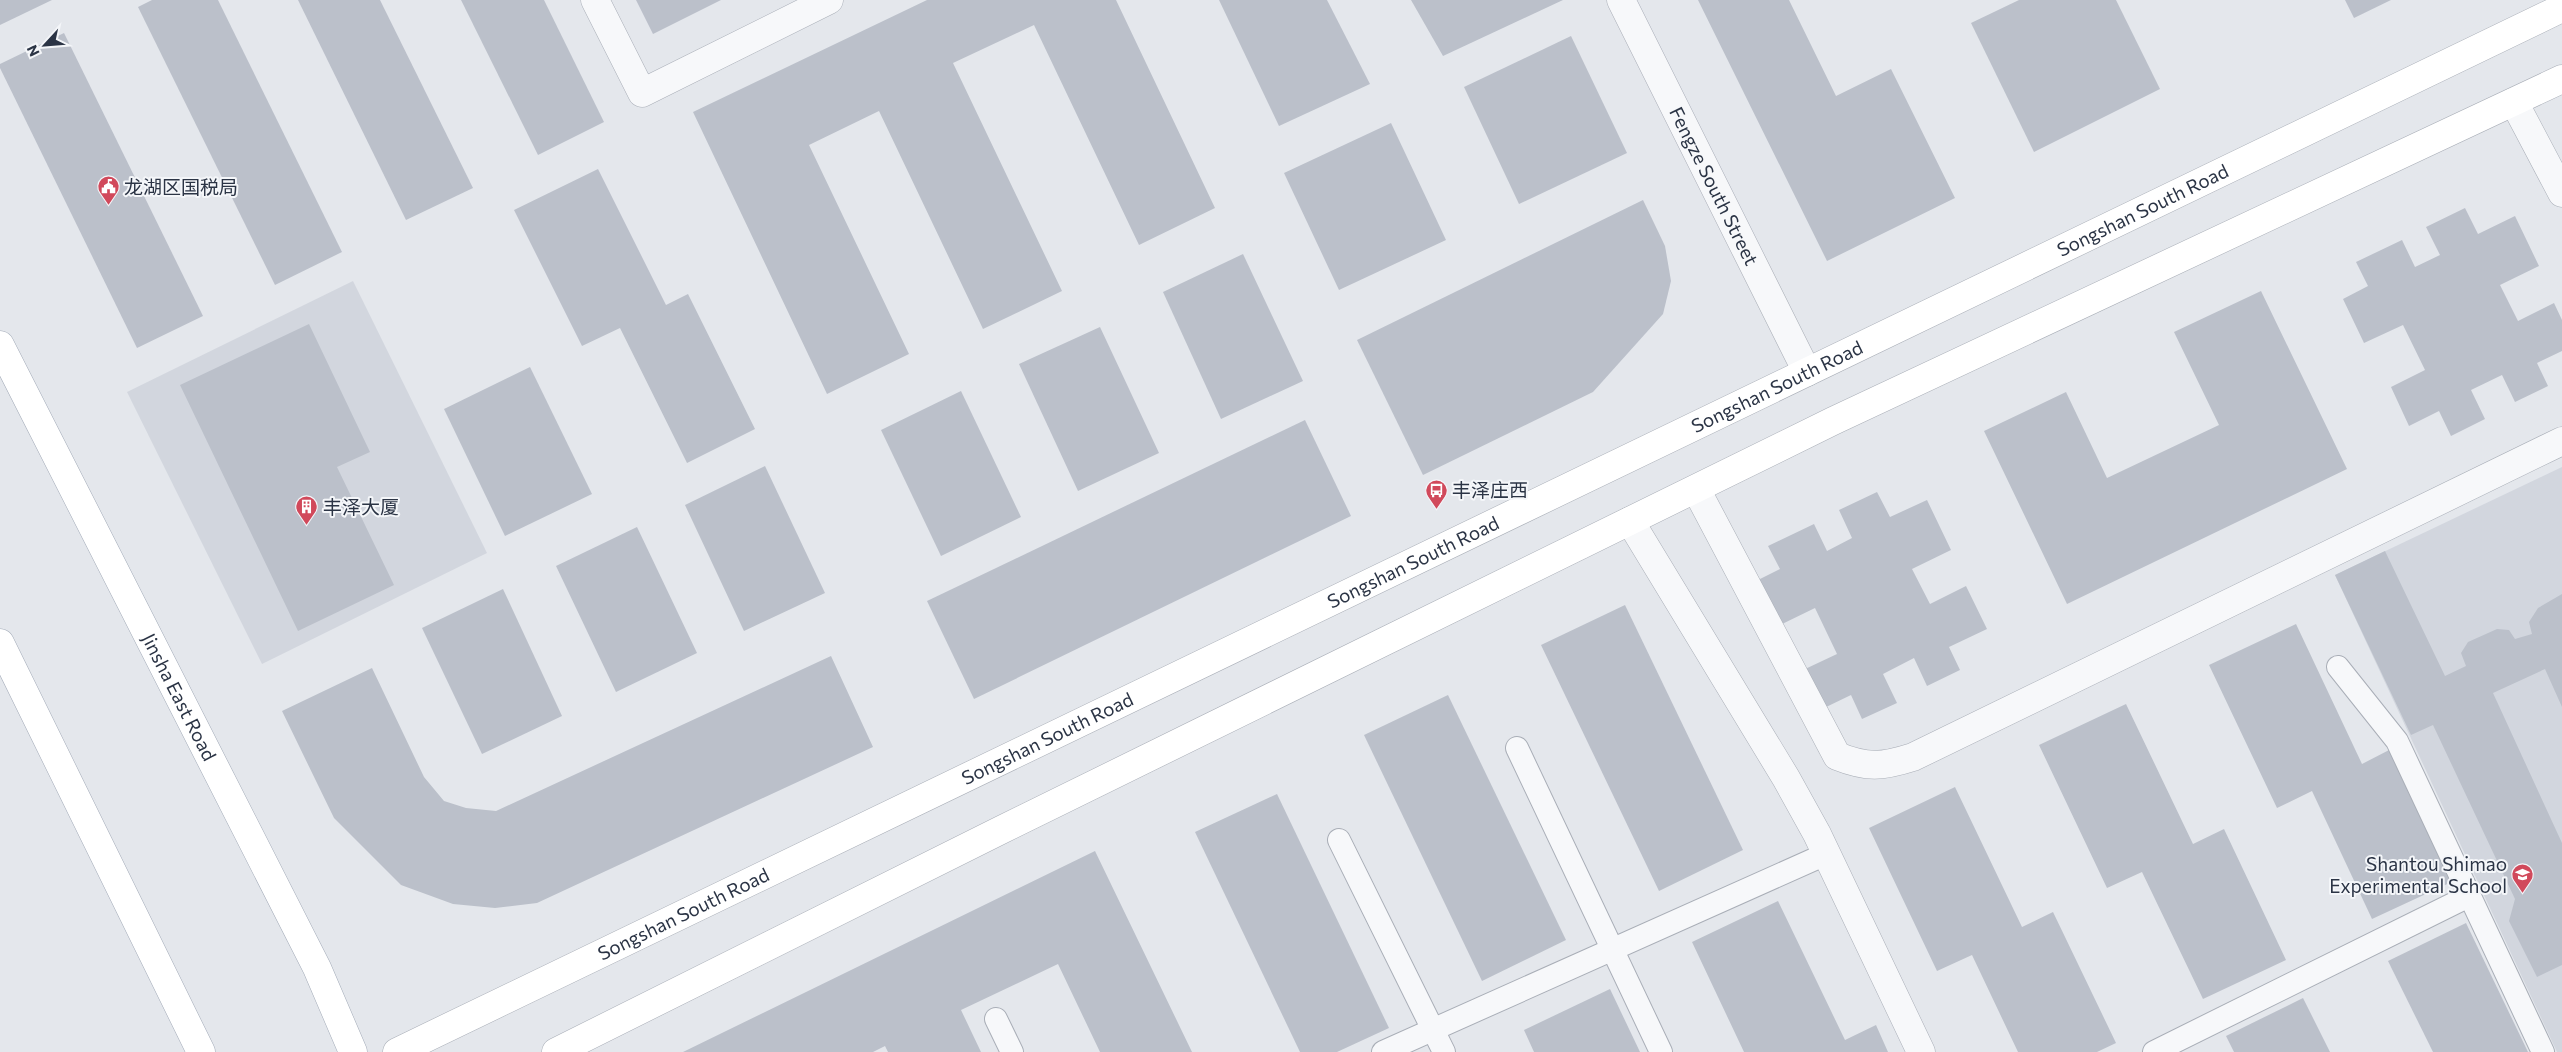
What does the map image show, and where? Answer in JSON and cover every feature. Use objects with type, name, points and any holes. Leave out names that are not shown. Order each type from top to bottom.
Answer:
[{"type":"street","points":[[595,0],[642,93],[829,0]]},
{"type":"street","name":"Fengze South Street","points":[[1621,0],[1807,372]]},
{"type":"street","name":"Songshan South Road","points":[[397,1052],[2562,8]]},
{"type":"street","points":[[556,1052],[1001,830],[1833,421],[2562,80]]},
{"type":"street","points":[[2514,102],[2562,193]]},
{"type":"street","name":"Jinsha East Road","points":[[0,345],[317,968],[353,1052]]},
{"type":"street","points":[[1696,489],[1837,756],[1858,765],[1884,766],[1913,757],[2562,440]]},
{"type":"street","points":[[1630,521],[1786,778],[1826,854],[1921,1052]]},
{"type":"street","points":[[0,643],[202,1052]]},
{"type":"lane","points":[[2338,667],[2397,741],[2543,1052]]},
{"type":"lane","points":[[1517,748],[1661,1052]]},
{"type":"lane","points":[[1339,840],[1444,1052]]},
{"type":"lane","points":[[1383,1052],[1433,1028],[1826,854]]},
{"type":"lane","points":[[2154,1052],[2470,896]]},
{"type":"lane","points":[[996,1019],[1012,1052]]},
{"type":"shaded area","points":[[353,281],[487,553],[262,664],[127,392]]},
{"type":"shaded area","name":"Shantou Shimao Experimental School","points":[[2562,467],[2562,1052],[2557,1052],[2335,575]]},
{"type":"building","points":[[0,0],[52,0],[0,25]]},
{"type":"building","points":[[152,0],[218,0],[342,252],[275,285],[138,7]]},
{"type":"building","points":[[298,0],[380,0],[473,188],[406,220]]},
{"type":"building","points":[[461,0],[544,0],[604,122],[538,155]]},
{"type":"building","points":[[636,0],[721,0],[653,34]]},
{"type":"building","points":[[927,0],[1116,0],[1215,208],[1139,245],[1034,25],[953,63],[1062,291],[983,329],[879,111],[809,145],[909,354],[827,394],[693,112]]},
{"type":"building","points":[[1219,0],[1327,0],[1370,84],[1279,126]]},
{"type":"building","points":[[1411,0],[1563,0],[1443,56]]},
{"type":"building","points":[[1698,0],[1789,0],[1836,96],[1891,69],[1955,198],[1827,261]]},
{"type":"building","points":[[2019,0],[2116,0],[2160,89],[2034,152],[1971,23]]},
{"type":"building","points":[[2345,0],[2391,0],[2354,18]]},
{"type":"building","name":"龙湖区国税局","points":[[64,33],[203,316],[137,348],[0,68],[0,64]]},
{"type":"building","points":[[1571,36],[1627,153],[1519,204],[1464,87]]},
{"type":"building","points":[[1391,123],[1446,240],[1339,290],[1284,173]]},
{"type":"building","points":[[598,169],[666,305],[688,294],[755,429],[687,463],[620,328],[582,346],[514,210]]},
{"type":"building","points":[[1643,200],[1665,246],[1671,281],[1663,314],[1593,392],[1423,475],[1357,340]]},
{"type":"building","points":[[2465,208],[2478,234],[2515,216],[2539,266],[2500,285],[2518,321],[2554,303],[2562,320],[2562,351],[2537,363],[2548,386],[2515,402],[2502,375],[2471,390],[2485,419],[2451,436],[2439,411],[2409,426],[2391,387],[2425,370],[2403,325],[2364,343],[2343,299],[2368,286],[2356,262],[2402,240],[2415,267],[2440,255],[2426,227]]},
{"type":"building","points":[[1243,254],[1303,381],[1221,419],[1163,292]]},
{"type":"building","points":[[2261,291],[2347,469],[2067,604],[1984,431],[2066,392],[2107,478],[2219,425],[2174,332]]},
{"type":"building","name":"丰泽大厦","points":[[309,324],[370,452],[337,467],[394,585],[298,631],[180,385]]},
{"type":"building","points":[[1100,327],[1159,453],[1078,491],[1019,364]]},
{"type":"building","points":[[530,367],[592,494],[505,536],[444,409]]},
{"type":"building","points":[[961,391],[1021,517],[941,556],[881,430]]},
{"type":"building","points":[[1305,420],[1351,516],[974,699],[927,601]]},
{"type":"building","points":[[765,466],[825,593],[744,631],[685,505]]},
{"type":"building","points":[[1877,492],[1890,517],[1927,500],[1951,550],[1912,569],[1930,604],[1966,586],[1987,629],[1949,647],[1960,670],[1927,686],[1914,658],[1883,674],[1897,703],[1862,719],[1851,695],[1822,709],[1803,670],[1837,654],[1815,608],[1776,627],[1754,582],[1780,569],[1768,546],[1814,524],[1827,551],[1852,538],[1839,510]]},
{"type":"building","points":[[637,527],[697,653],[616,692],[556,566]]},
{"type":"building","points":[[2385,551],[2445,676],[2466,666],[2461,653],[2468,642],[2497,629],[2509,630],[2515,639],[2532,634],[2529,622],[2538,608],[2562,594],[2562,707],[2545,669],[2493,693],[2562,843],[2562,965],[2537,977],[2509,921],[2515,899],[2433,725],[2411,735],[2335,575]]},
{"type":"building","points":[[503,589],[562,716],[482,754],[422,628]]},
{"type":"building","points":[[1625,605],[1743,850],[1659,891],[1541,645]]},
{"type":"building","points":[[2296,624],[2362,764],[2393,748],[2456,880],[2372,919],[2312,791],[2277,808],[2209,665]]},
{"type":"building","points":[[831,656],[873,747],[537,903],[495,908],[453,904],[401,885],[334,818],[282,711],[372,668],[424,777],[444,801],[466,808],[496,811]]},
{"type":"building","points":[[1448,695],[1566,940],[1482,981],[1364,735]]},
{"type":"building","points":[[2126,704],[2193,844],[2224,829],[2286,960],[2203,999],[2142,872],[2107,888],[2039,745]]},
{"type":"building","points":[[1955,787],[2022,927],[2053,912],[2116,1043],[2097,1052],[2018,1052],[1972,955],[1937,971],[1869,828]]},
{"type":"building","points":[[1277,794],[1389,1028],[1337,1052],[1300,1052],[1195,832]]},
{"type":"building","points":[[1095,851],[1192,1052],[1100,1052],[1058,964],[961,1010],[981,1052],[888,1052],[885,1046],[873,1052],[683,1052]]},
{"type":"building","points":[[1778,901],[1845,1040],[1876,1025],[1888,1052],[1744,1052],[1692,942]]},
{"type":"building","points":[[2466,923],[2528,1052],[2433,1052],[2388,961]]},
{"type":"building","points":[[1610,989],[1640,1052],[1534,1052],[1524,1030]]},
{"type":"building","points":[[2303,998],[2330,1052],[2234,1052],[2226,1036]]},
{"type":"place","name":"龙湖区国税局","points":[[108,206]]},
{"type":"place","name":"丰泽庄西","points":[[1436,509]]},
{"type":"place","name":"丰泽大厦","points":[[307,526]]},
{"type":"place","name":"Shantou Shimao Experimental School","points":[[2523,894]]}]
